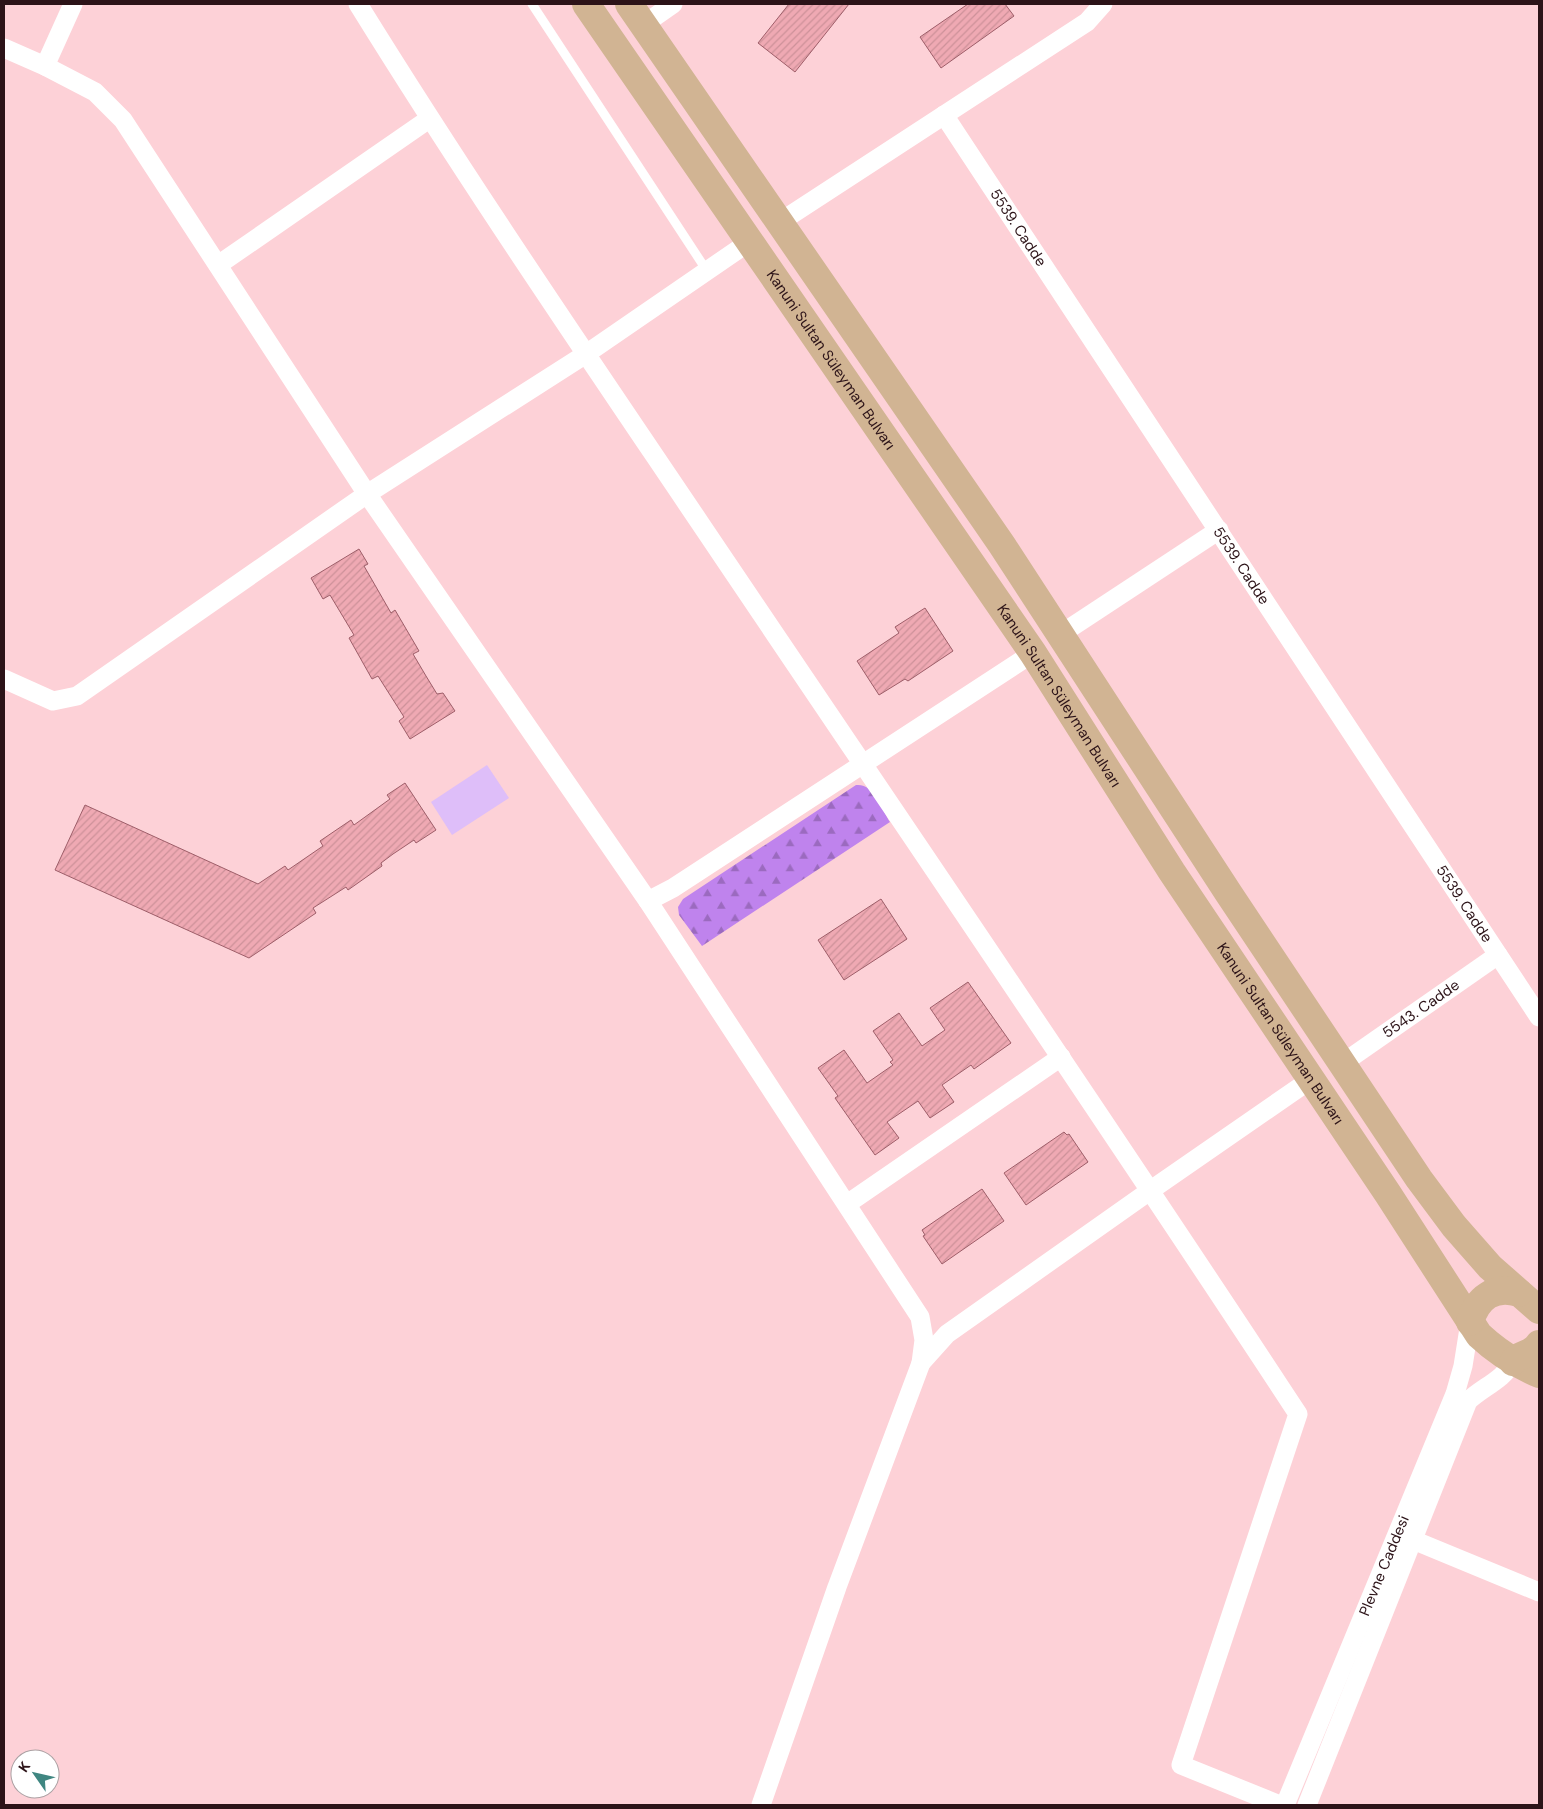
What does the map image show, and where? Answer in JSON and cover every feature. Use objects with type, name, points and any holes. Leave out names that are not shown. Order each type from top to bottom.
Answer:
[{"type":"main road","name":"Kanuni Sultan Süleyman Bulvarı","points":[[586,4],[1033,653],[1172,872],[1427,1253],[1479,1335],[1513,1362],[1539,1374]]},
{"type":"main road","points":[[636,14],[997,537],[1142,762],[1436,1202],[1483,1260],[1532,1306]]},
{"type":"main road","points":[[1470,1322],[1473,1312],[1492,1292],[1508,1290],[1532,1306]]},
{"type":"main road","points":[[1513,1362],[1515,1358],[1532,1352],[1539,1344]]},
{"type":"street","points":[[45,66],[74,4]]},
{"type":"street","points":[[358,4],[429,119],[862,764],[1151,1190],[1298,1414],[1181,1765],[1280,1805]]},
{"type":"street","points":[[636,14],[673,4]]},
{"type":"street","points":[[780,222],[1087,22],[1103,4]]},
{"type":"street","points":[[4,48],[45,66],[95,92],[123,120],[367,494],[648,901],[920,1316],[924,1340],[921,1364],[837,1588],[761,1805]]},
{"type":"street","name":"5539. Cadde","points":[[944,115],[1539,1017]]},
{"type":"street","points":[[218,265],[429,119]]},
{"type":"street","points":[[4,679],[53,701],[77,696],[367,494],[586,354],[749,242]]},
{"type":"street","points":[[1061,634],[1219,530]]},
{"type":"street","points":[[648,901],[674,888],[1033,653]]},
{"type":"street","name":"5543. Cadde","points":[[1342,1063],[1498,955]]},
{"type":"street","points":[[847,1204],[1061,1057]]},
{"type":"street","points":[[921,1364],[948,1334],[1310,1080]]},
{"type":"street","name":"Plevne Caddesi","points":[[1285,1805],[1455,1394],[1463,1366],[1470,1322]]},
{"type":"street","name":"Plevne Caddesi","points":[[1307,1805],[1468,1401],[1508,1371],[1513,1362]]},
{"type":"street","points":[[1412,1540],[1539,1592]]},
{"type":"street","points":[[1315,1733],[1333,1740]]},
{"type":"lane","points":[[532,4],[707,271]]},
{"type":"green space","points":[[856,785],[862,785],[873,792],[890,822],[702,946],[679,915],[678,907],[683,899]]},
{"type":"shaded area","points":[[487,765],[509,798],[452,835],[431,802]]},
{"type":"building","points":[[789,4],[849,4],[795,72],[758,43]]},
{"type":"building","points":[[968,4],[1005,4],[1014,16],[941,68],[920,37]]},
{"type":"building","points":[[359,549],[368,564],[364,566],[391,613],[395,610],[419,651],[413,654],[426,676],[437,694],[443,693],[455,711],[410,739],[399,721],[404,717],[378,676],[372,679],[349,638],[354,635],[330,595],[323,599],[311,578]]},
{"type":"building","points":[[925,608],[953,651],[908,681],[905,679],[879,695],[857,661],[899,633],[895,627]]},
{"type":"building","points":[[405,783],[436,830],[416,843],[414,840],[393,854],[381,863],[382,866],[348,890],[346,887],[313,908],[316,913],[249,958],[55,870],[85,805],[258,884],[285,866],[288,870],[323,846],[320,841],[351,820],[354,825],[390,799],[387,795]]},
{"type":"building","points":[[881,899],[907,939],[844,980],[818,940]]},
{"type":"building","points":[[968,982],[1011,1043],[974,1069],[971,1065],[942,1085],[954,1102],[930,1118],[918,1101],[887,1122],[899,1138],[875,1155],[835,1098],[838,1096],[818,1068],[844,1050],[867,1083],[893,1065],[890,1062],[893,1060],[873,1031],[899,1013],[922,1046],[945,1030],[930,1008]]},
{"type":"building","points":[[1064,1132],[1067,1135],[1069,1134],[1088,1162],[1026,1205],[1004,1173]]},
{"type":"building","points":[[982,1189],[1004,1221],[942,1264],[923,1236],[925,1235],[922,1230]]}]
